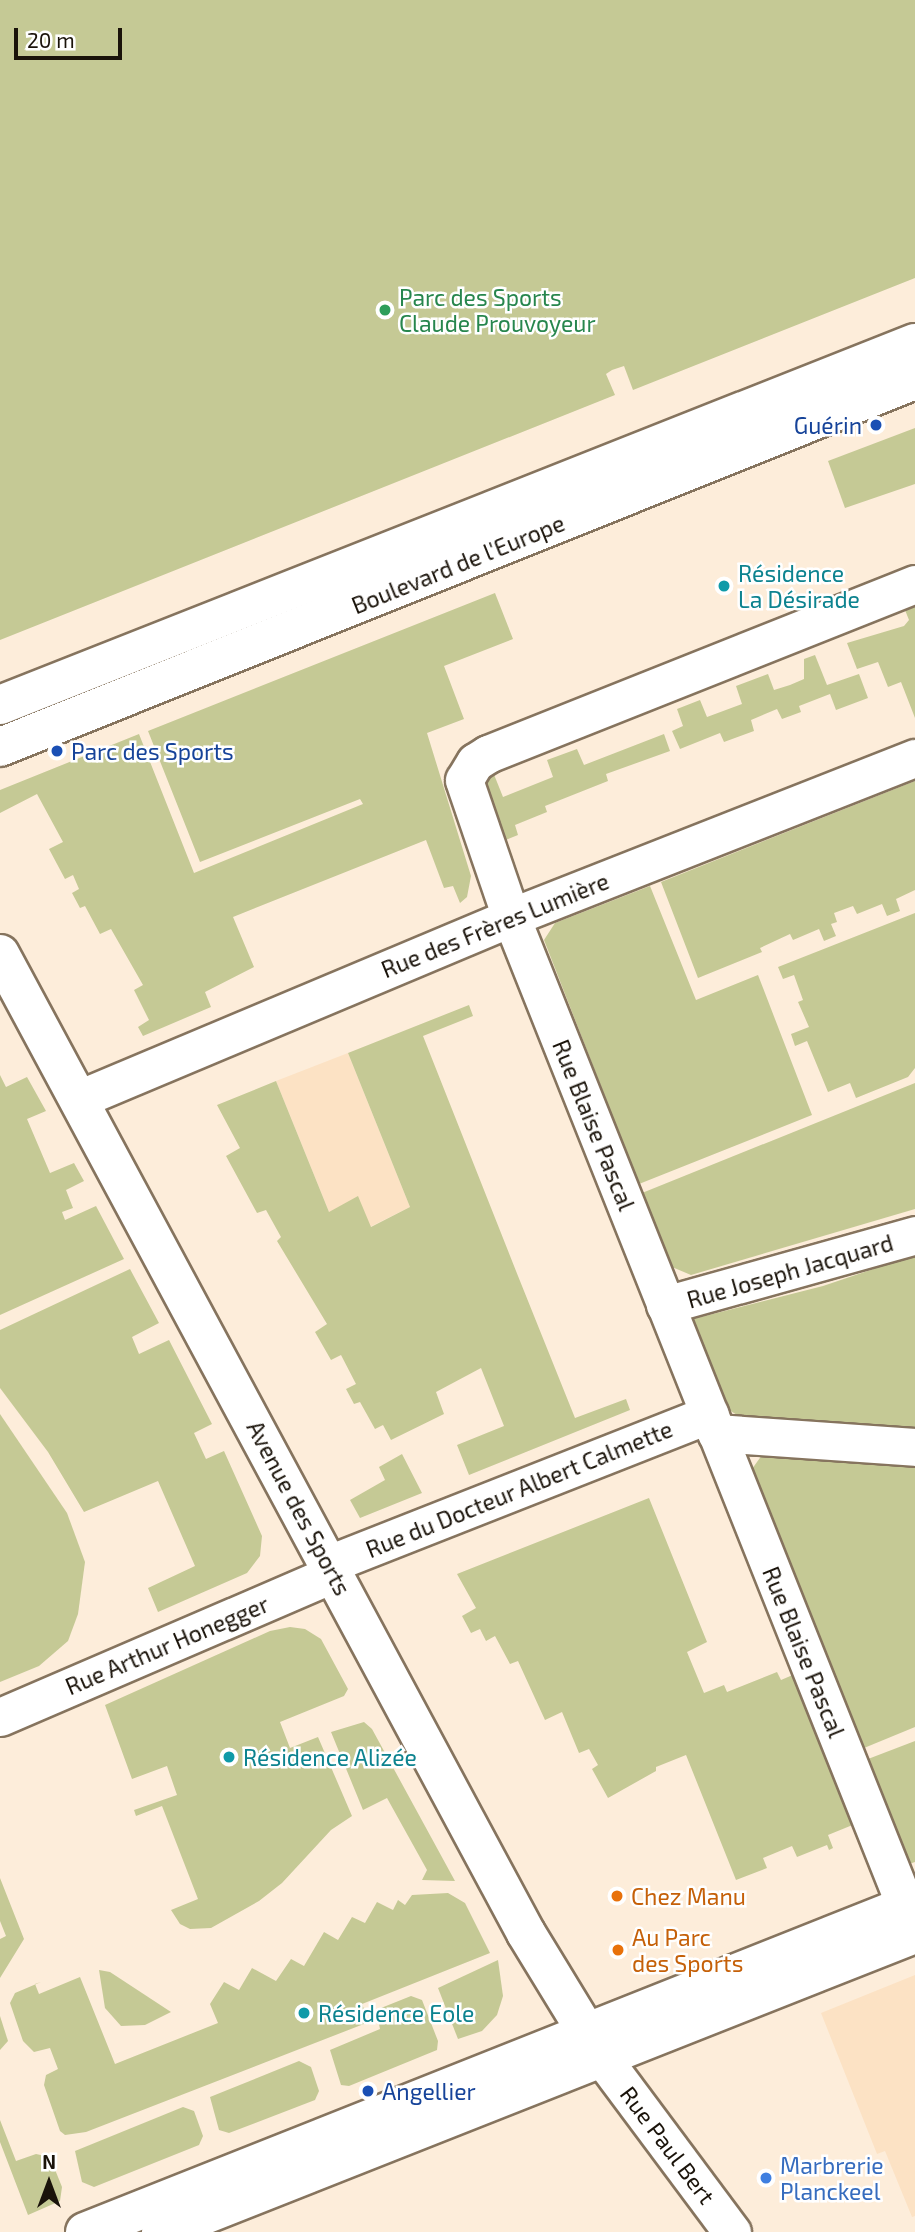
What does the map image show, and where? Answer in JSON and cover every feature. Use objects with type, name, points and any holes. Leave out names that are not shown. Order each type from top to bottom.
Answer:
[{"type":"street","name":"Boulevard de l'Europe","points":[[0,705],[915,344]]},
{"type":"street","name":"Boulevard de l'Europe","points":[[0,747],[915,380]]},
{"type":"street","name":"Rue Blaise Pascal","points":[[913,1918],[511,917],[466,794],[464,780],[475,762],[915,584]]},
{"type":"street","name":"Rue des Frères Lumière","points":[[79,1099],[511,917],[915,758]]},
{"type":"street","name":"Avenue des Sports","points":[[0,954],[331,1568],[593,2046]]},
{"type":"street","name":"Rue Joseph Jacquard","points":[[666,1305],[915,1235]]},
{"type":"street","name":"Rue du Docteur Albert Calmette","points":[[331,1568],[713,1423],[915,1447]]},
{"type":"street","name":"Rue Arthur Honegger","points":[[0,1717],[331,1568]]},
{"type":"street","points":[[161,2232],[593,2046],[913,1918]]},
{"type":"street","points":[[85,2232],[593,2046]]},
{"type":"street","name":"Rue Paul Bert","points":[[593,2046],[733,2232]]},
{"type":"shaded area","points":[[348,1053],[410,1207],[370,1227],[329,1212],[276,1081]]},
{"type":"shaded area","points":[[915,1975],[915,2216],[912,2217],[885,2151],[877,2154],[821,2013]]},
{"type":"green space","name":"Parc des Sports Claude Prouvoyeur","points":[[0,0],[915,0],[915,278],[633,390],[624,366],[612,370],[606,374],[615,395],[0,640]]},
{"type":"green space","points":[[915,428],[915,484],[845,508],[828,461]]},
{"type":"green space","points":[[495,593],[513,639],[444,666],[464,719],[427,733],[471,876],[467,897],[460,903],[453,886],[444,888],[426,840],[233,917],[254,967],[205,992],[211,1007],[143,1036],[138,1027],[149,1020],[134,990],[143,985],[111,929],[100,934],[85,906],[80,908],[72,893],[79,889],[73,875],[65,879],[49,849],[63,842],[37,794],[0,813],[0,790],[139,734],[194,873],[363,804],[360,799],[200,862],[148,731]]},
{"type":"green space","points":[[915,600],[915,718],[901,682],[888,687],[878,662],[857,669],[847,643],[904,626],[909,620],[903,605]]},
{"type":"green space","points":[[815,655],[827,685],[859,674],[868,698],[836,710],[830,694],[799,706],[801,712],[782,719],[777,709],[751,720],[754,731],[724,742],[720,733],[680,749],[672,731],[683,726],[677,709],[700,700],[707,717],[742,704],[736,686],[768,674],[774,690],[790,685],[804,679],[804,659]]},
{"type":"green space","points":[[664,734],[670,751],[606,774],[608,781],[545,806],[547,812],[515,825],[518,835],[503,841],[482,790],[491,767],[503,797],[553,777],[547,760],[577,749],[584,765]]},
{"type":"green space","points":[[915,781],[915,890],[896,899],[900,911],[887,916],[882,904],[857,914],[853,906],[834,913],[837,922],[831,924],[836,936],[824,941],[819,929],[793,940],[790,934],[760,948],[762,952],[698,978],[661,882]]},
{"type":"green space","points":[[650,886],[696,1000],[758,975],[812,1115],[639,1184],[544,940],[555,923]]},
{"type":"green space","points":[[915,913],[915,1068],[908,1077],[856,1098],[850,1083],[828,1092],[807,1041],[795,1046],[791,1034],[809,1027],[798,1002],[803,1000],[794,975],[783,979],[778,967]]},
{"type":"green space","points":[[469,1005],[473,1016],[423,1036],[518,1276],[575,1418],[626,1399],[630,1410],[469,1475],[457,1445],[504,1426],[481,1368],[436,1392],[444,1414],[391,1440],[383,1425],[375,1429],[360,1402],[354,1404],[346,1389],[356,1384],[341,1355],[331,1360],[315,1332],[327,1324],[277,1241],[281,1237],[266,1210],[257,1213],[226,1156],[240,1148],[217,1105],[276,1081],[329,1212],[358,1196],[371,1227],[410,1207],[348,1053]]},
{"type":"green space","points":[[0,1075],[6,1087],[27,1077],[46,1111],[27,1119],[50,1173],[74,1163],[84,1181],[66,1190],[73,1208],[62,1212],[65,1220],[96,1206],[124,1259],[0,1315]]},
{"type":"green space","points":[[915,1083],[915,1209],[691,1275],[672,1267],[642,1193]]},
{"type":"green space","points":[[915,1255],[915,1431],[742,1418],[729,1410],[693,1319],[823,1286]]},
{"type":"green space","points":[[130,1269],[159,1323],[132,1337],[139,1354],[169,1340],[212,1424],[194,1433],[206,1459],[224,1451],[262,1536],[260,1556],[247,1573],[158,1612],[148,1588],[195,1566],[158,1481],[84,1512],[48,1452],[0,1388],[0,1330]]},
{"type":"green space","points":[[0,1414],[67,1513],[85,1562],[78,1614],[68,1641],[39,1666],[0,1682]]},
{"type":"green space","points":[[402,1454],[422,1493],[360,1518],[350,1500],[385,1480],[379,1467]]},
{"type":"green space","points":[[762,1455],[915,1467],[915,1727],[864,1748],[752,1469]]},
{"type":"green space","points":[[649,1498],[707,1642],[687,1652],[704,1693],[724,1685],[727,1692],[777,1672],[781,1680],[795,1674],[855,1824],[828,1835],[833,1848],[829,1850],[827,1845],[797,1857],[792,1846],[763,1858],[767,1868],[736,1880],[686,1755],[656,1767],[656,1771],[608,1798],[592,1769],[598,1765],[589,1749],[579,1753],[562,1712],[545,1720],[518,1661],[510,1664],[495,1636],[486,1641],[480,1629],[471,1633],[462,1616],[476,1608],[457,1574]]},
{"type":"green space","points":[[290,1627],[305,1629],[321,1639],[348,1689],[344,1696],[280,1722],[290,1748],[318,1737],[352,1816],[331,1830],[282,1883],[259,1901],[211,1928],[190,1929],[180,1924],[171,1910],[198,1899],[162,1806],[136,1816],[134,1810],[177,1795],[167,1766],[132,1779],[105,1705],[270,1631]]},
{"type":"green space","points":[[364,1722],[372,1729],[455,1881],[422,1880],[427,1870],[387,1798],[363,1810],[331,1732]]},
{"type":"green space","points":[[915,1741],[915,1862],[909,1864],[868,1759]]},
{"type":"green space","points":[[0,1878],[24,1939],[0,1978],[0,1939],[6,1936],[0,1921]]},
{"type":"green space","name":"Résidence Eole","points":[[448,1893],[465,1903],[490,1953],[362,2004],[369,2022],[86,2132],[65,2135],[60,2131],[44,2085],[46,2075],[58,2069],[50,2048],[34,2052],[23,2041],[10,2003],[15,1993],[35,1984],[39,1994],[80,1977],[115,2064],[218,2023],[210,2004],[224,1982],[239,1990],[252,1968],[276,1981],[291,1959],[304,1966],[324,1932],[338,1940],[352,1917],[365,1923],[377,1902],[393,1910],[398,1900],[405,1905],[412,1895]]},
{"type":"green space","points":[[498,1960],[503,1996],[497,2015],[482,2031],[458,2039],[438,1988]]},
{"type":"green space","points":[[99,1970],[110,1972],[171,2012],[145,2025],[121,2026],[105,2008]]},
{"type":"green space","points":[[411,1996],[422,2000],[438,2041],[437,2050],[349,2086],[341,2085],[330,2050],[380,2029],[376,2010]]},
{"type":"green space","points":[[0,2016],[8,2041],[0,2050]]},
{"type":"green space","points":[[299,2061],[311,2067],[319,2091],[315,2100],[229,2133],[219,2130],[210,2097]]},
{"type":"green space","points":[[183,2107],[194,2111],[203,2136],[199,2145],[94,2187],[82,2182],[75,2151]]},
{"type":"green space","points":[[0,2120],[16,2161],[36,2154],[50,2157],[62,2187],[60,2201],[28,2215],[0,2142]]},
{"type":"place","name":"Parc des Sports Claude Prouvoyeur","points":[[385,310]]},
{"type":"place","name":"Guérin","points":[[876,425]]},
{"type":"place","name":"Résidence La Désirade","points":[[724,586]]},
{"type":"place","name":"Parc des Sports","points":[[57,751]]},
{"type":"place","name":"Résidence Alizée","points":[[229,1757]]},
{"type":"place","name":"Chez Manu","points":[[617,1896]]},
{"type":"place","name":"Au Parc des Sports","points":[[618,1950]]},
{"type":"place","name":"Résidence Eole","points":[[304,2013]]},
{"type":"place","name":"Angellier","points":[[368,2091]]},
{"type":"place","name":"Marbrerie Planckeel","points":[[766,2178]]}]
